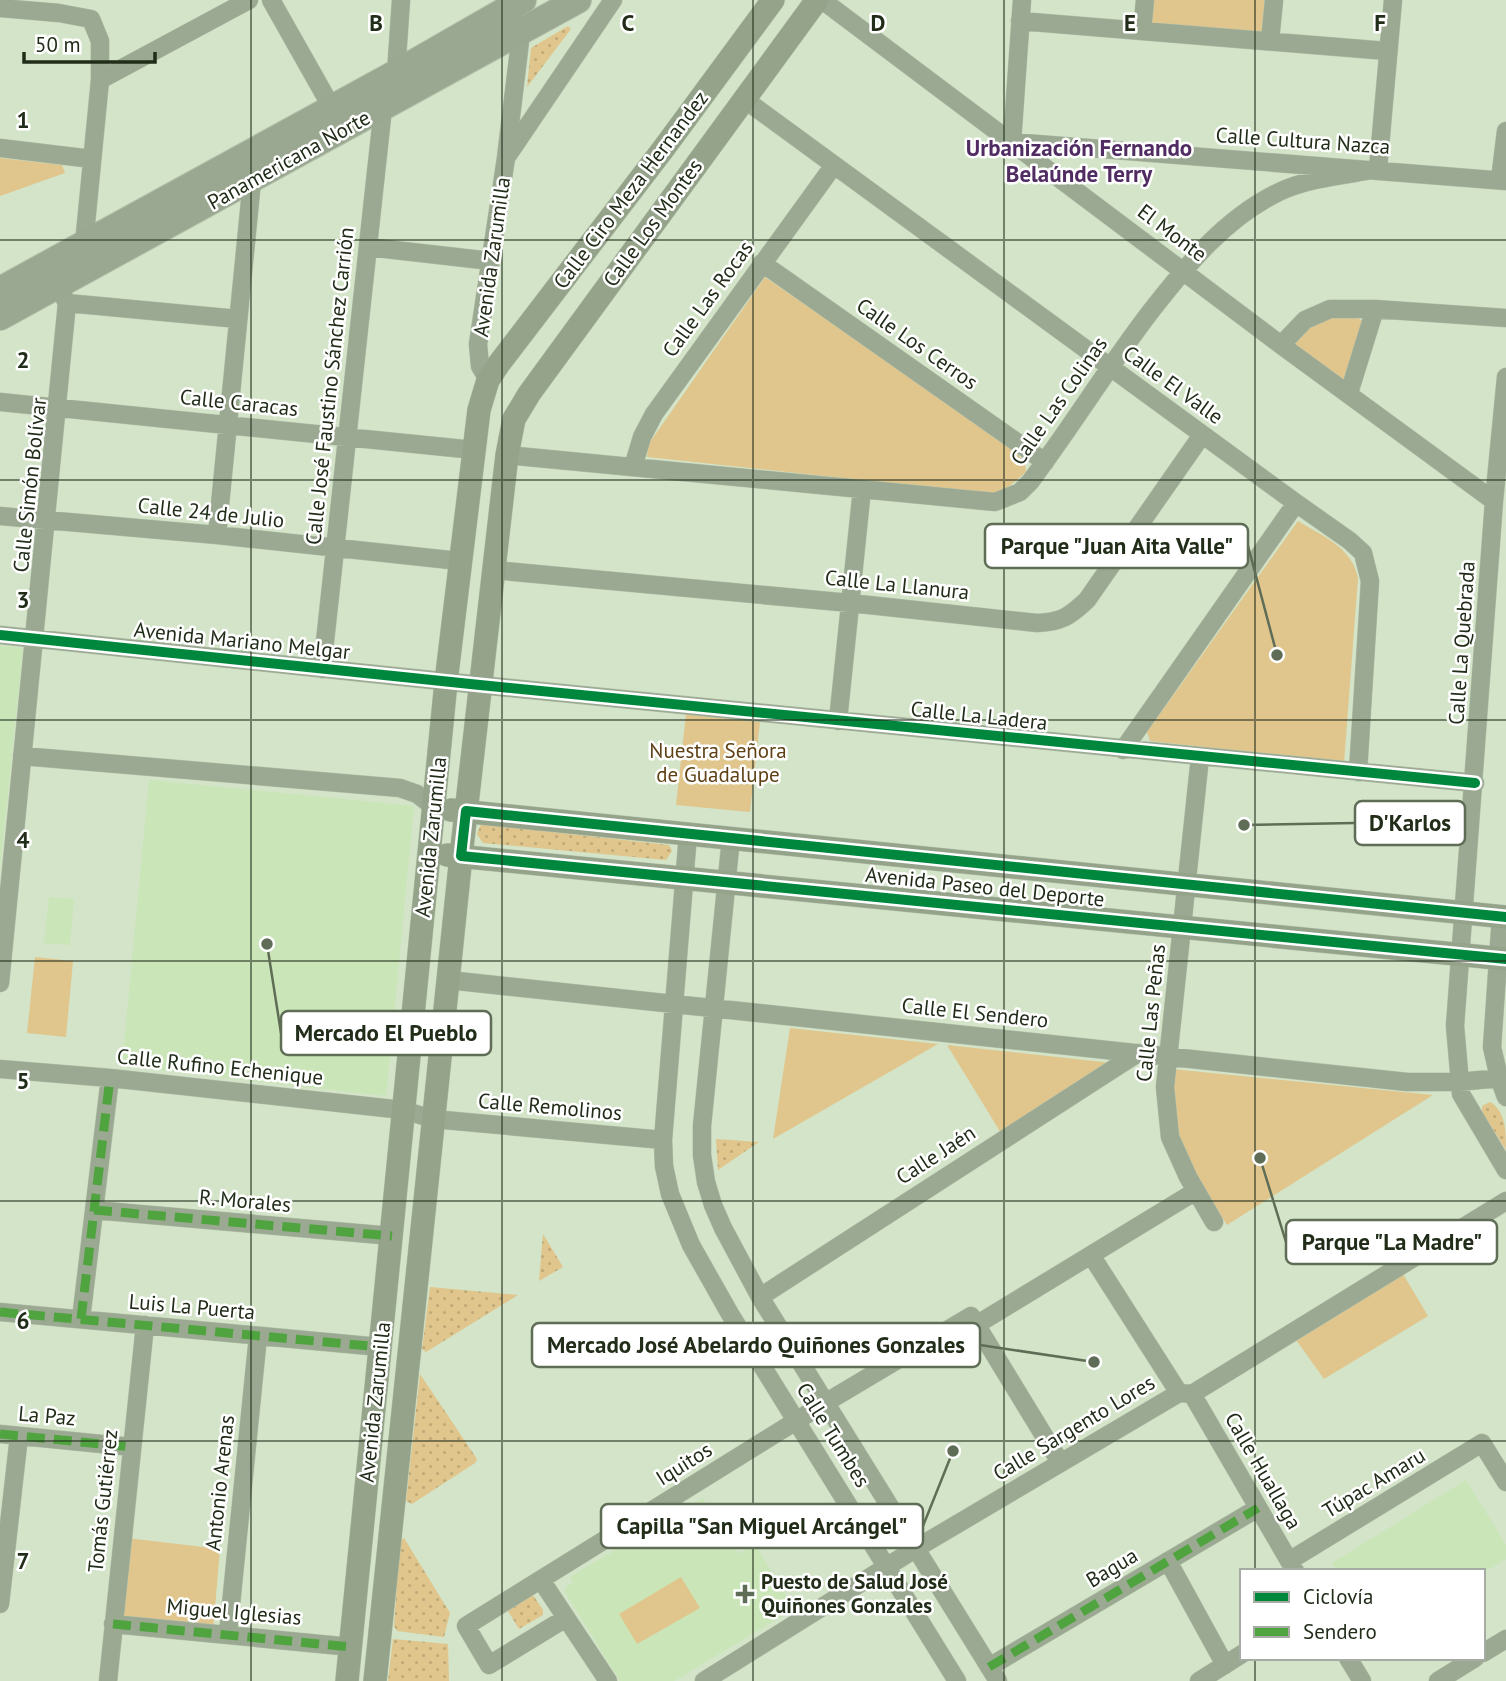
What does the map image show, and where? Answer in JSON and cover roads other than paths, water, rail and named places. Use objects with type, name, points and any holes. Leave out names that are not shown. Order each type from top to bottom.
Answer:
[{"type":"highway","name":"Panamericana Norte","points":[[0,290],[396,74],[523,0]]},
{"type":"highway","name":"Panamericana Norte","points":[[0,317],[62,295],[252,181],[578,0]]},
{"type":"main road","name":"Calle Ciro Meza Hernandez","points":[[488,380],[773,0]]},
{"type":"main road","name":"Calle Los Montes","points":[[506,455],[514,419],[521,405],[744,99],[820,0]]},
{"type":"main road","name":"Avenida Zarumilla","points":[[347,1681],[459,561],[479,411],[488,380]]},
{"type":"main road","name":"Avenida Zarumilla","points":[[375,1681],[461,856],[506,455]]},
{"type":"main road","name":"Avenida Paseo del Deporte","points":[[435,808],[1504,916]]},
{"type":"main road","name":"Avenida Paseo del Deporte","points":[[430,854],[1502,958]]},
{"type":"street","points":[[100,80],[249,0]]},
{"type":"street","points":[[271,0],[332,108]]},
{"type":"street","points":[[396,74],[401,0]]},
{"type":"street","name":"Avenida Zarumilla","points":[[488,380],[480,366],[478,344],[506,158],[521,32],[529,0]]},
{"type":"street","points":[[506,158],[613,0]]},
{"type":"street","name":"El Monte","points":[[820,0],[1183,269],[1280,345],[1494,500]]},
{"type":"street","points":[[1012,142],[1022,0]]},
{"type":"street","points":[[1142,31],[1145,0]]},
{"type":"street","points":[[1269,41],[1274,0]]},
{"type":"street","points":[[1378,169],[1393,0]]},
{"type":"street","points":[[0,8],[60,6],[91,19],[100,41],[100,80],[84,244]]},
{"type":"street","points":[[1020,22],[1387,51]]},
{"type":"street","name":"Calle El Valle","points":[[744,99],[1350,541],[1363,554],[1370,581],[1357,772]]},
{"type":"street","name":"Calle José Faustino Sánchez Carrión","points":[[322,669],[383,108]]},
{"type":"street","points":[[1503,180],[1506,131]]},
{"type":"street","name":"Calle Cultura Nazca","points":[[1012,142],[1503,180]]},
{"type":"street","points":[[0,148],[92,159]]},
{"type":"street","name":"Calle Las Rocas","points":[[633,467],[642,437],[654,414],[834,165]]},
{"type":"street","name":"Calle Las Colinas","points":[[506,455],[995,502],[1020,492],[1030,482],[1109,366],[1183,269],[1221,231],[1254,206],[1281,191],[1317,180],[1378,169]]},
{"type":"street","points":[[217,535],[252,181]]},
{"type":"street","points":[[368,247],[491,261]]},
{"type":"street","name":"Calle Los Cerros","points":[[762,264],[1045,462]]},
{"type":"street","points":[[62,295],[238,319]]},
{"type":"street","name":"Calle Simón Bolívar","points":[[0,982],[57,408],[62,295]]},
{"type":"street","points":[[1280,345],[1305,320],[1320,312],[1344,307],[1506,318]]},
{"type":"street","points":[[1349,393],[1375,309]]},
{"type":"street","name":"Calle La Quebrada","points":[[1506,377],[1494,500],[1455,1026],[1461,1094],[1506,1170]]},
{"type":"street","name":"Calle Caracas","points":[[0,402],[474,450]]},
{"type":"street","name":"Calle La Llanura","points":[[494,570],[1037,623],[1054,622],[1070,616],[1087,600],[1202,435]]},
{"type":"street","points":[[838,721],[862,489]]},
{"type":"street","points":[[1123,750],[1296,503]]},
{"type":"street","name":"Calle 24 de Julio","points":[[0,516],[217,535],[459,561]]},
{"type":"street","name":"Avenida Mariano Melgar","points":[[0,635],[480,685]]},
{"type":"street","name":"Calle La Ladera","points":[[480,685],[1475,783]]},
{"type":"street","points":[[22,756],[400,788],[417,794],[435,808]]},
{"type":"street","name":"Calle Las Peñas","points":[[1200,757],[1165,1087],[1170,1138],[1214,1222]]},
{"type":"street","name":"Calle Tumbes","points":[[688,834],[663,1140],[664,1166],[670,1194],[691,1245],[730,1314],[957,1681]]},
{"type":"street","name":"Calle Tumbes","points":[[731,838],[702,1126],[704,1169],[713,1205],[760,1297],[993,1674]]},
{"type":"street","points":[[1504,916],[1492,1047],[1506,1097]]},
{"type":"street","name":"Calle El Sendero","points":[[448,980],[1407,1082],[1459,1082],[1499,1078]]},
{"type":"street","name":"Calle Jaén","points":[[760,1297],[1002,1138],[1138,1053]]},
{"type":"street","name":"Calle Rufino Echenique","points":[[0,1069],[110,1078],[403,1110],[433,1119]]},
{"type":"street","points":[[81,1319],[110,1078]]},
{"type":"street","name":"Calle Remolinos","points":[[433,1119],[663,1140]]},
{"type":"street","name":"Iquitos","points":[[566,1618],[489,1665],[466,1626],[825,1403],[1091,1255],[1196,1191]]},
{"type":"street","name":"Calle Sargento Lores","points":[[704,1681],[1060,1462],[1185,1393],[1506,1201]]},
{"type":"street","name":"R. Morales","points":[[94,1210],[392,1236]]},
{"type":"street","name":"Calle Huallaga","points":[[1091,1255],[1185,1393],[1292,1566]]},
{"type":"street","name":"Luis La Puerta","points":[[0,1312],[380,1347]]},
{"type":"street","points":[[973,1321],[1060,1462]]},
{"type":"street","name":"Tomás Gutiérrez","points":[[108,1681],[145,1325]]},
{"type":"street","name":"Antonio Arenas","points":[[228,1634],[258,1336]]},
{"type":"street","name":"La Paz","points":[[0,1434],[132,1447]]},
{"type":"street","points":[[0,1604],[4,1532],[19,1436]]},
{"type":"street","name":"Túpac Amaru","points":[[1292,1566],[1482,1443],[1506,1482]]},
{"type":"street","name":"Bagua","points":[[993,1674],[1168,1561],[1258,1508]]},
{"type":"street","points":[[1168,1561],[1225,1665]]},
{"type":"street","points":[[541,1580],[608,1681]]},
{"type":"street","name":"Miguel Iglesias","points":[[113,1624],[351,1647]]},
{"type":"street","points":[[1485,1652],[1506,1639]]},
{"type":"street","points":[[1199,1681],[1240,1655]]},
{"type":"street","points":[[1349,1660],[1362,1681]]},
{"type":"street","points":[[1437,1681],[1472,1660]]},
{"type":"place","name":"Parque \"Juan Aita Valle\"","points":[[1277,655]]},
{"type":"place","name":"D'Karlos","points":[[1244,825]]},
{"type":"place","name":"Mercado El Pueblo","points":[[267,944]]},
{"type":"place","name":"Parque \"La Madre\"","points":[[1260,1158]]},
{"type":"place","name":"Mercado José Abelardo Quiñones Gonzales","points":[[1094,1362]]},
{"type":"place","name":"Capilla \"San Miguel Arcángel\"","points":[[953,1451]]},
{"type":"place","name":"Puesto de Salud José Quiñones Gonzales","points":[[745,1594]]},
{"type":"district","name":"Urbanización Fernando Belaúnde Terry","points":[[1079,161]]},
{"type":"park label","name":"Nuestra Señora de Guadalupe","points":[[718,763]]}]
